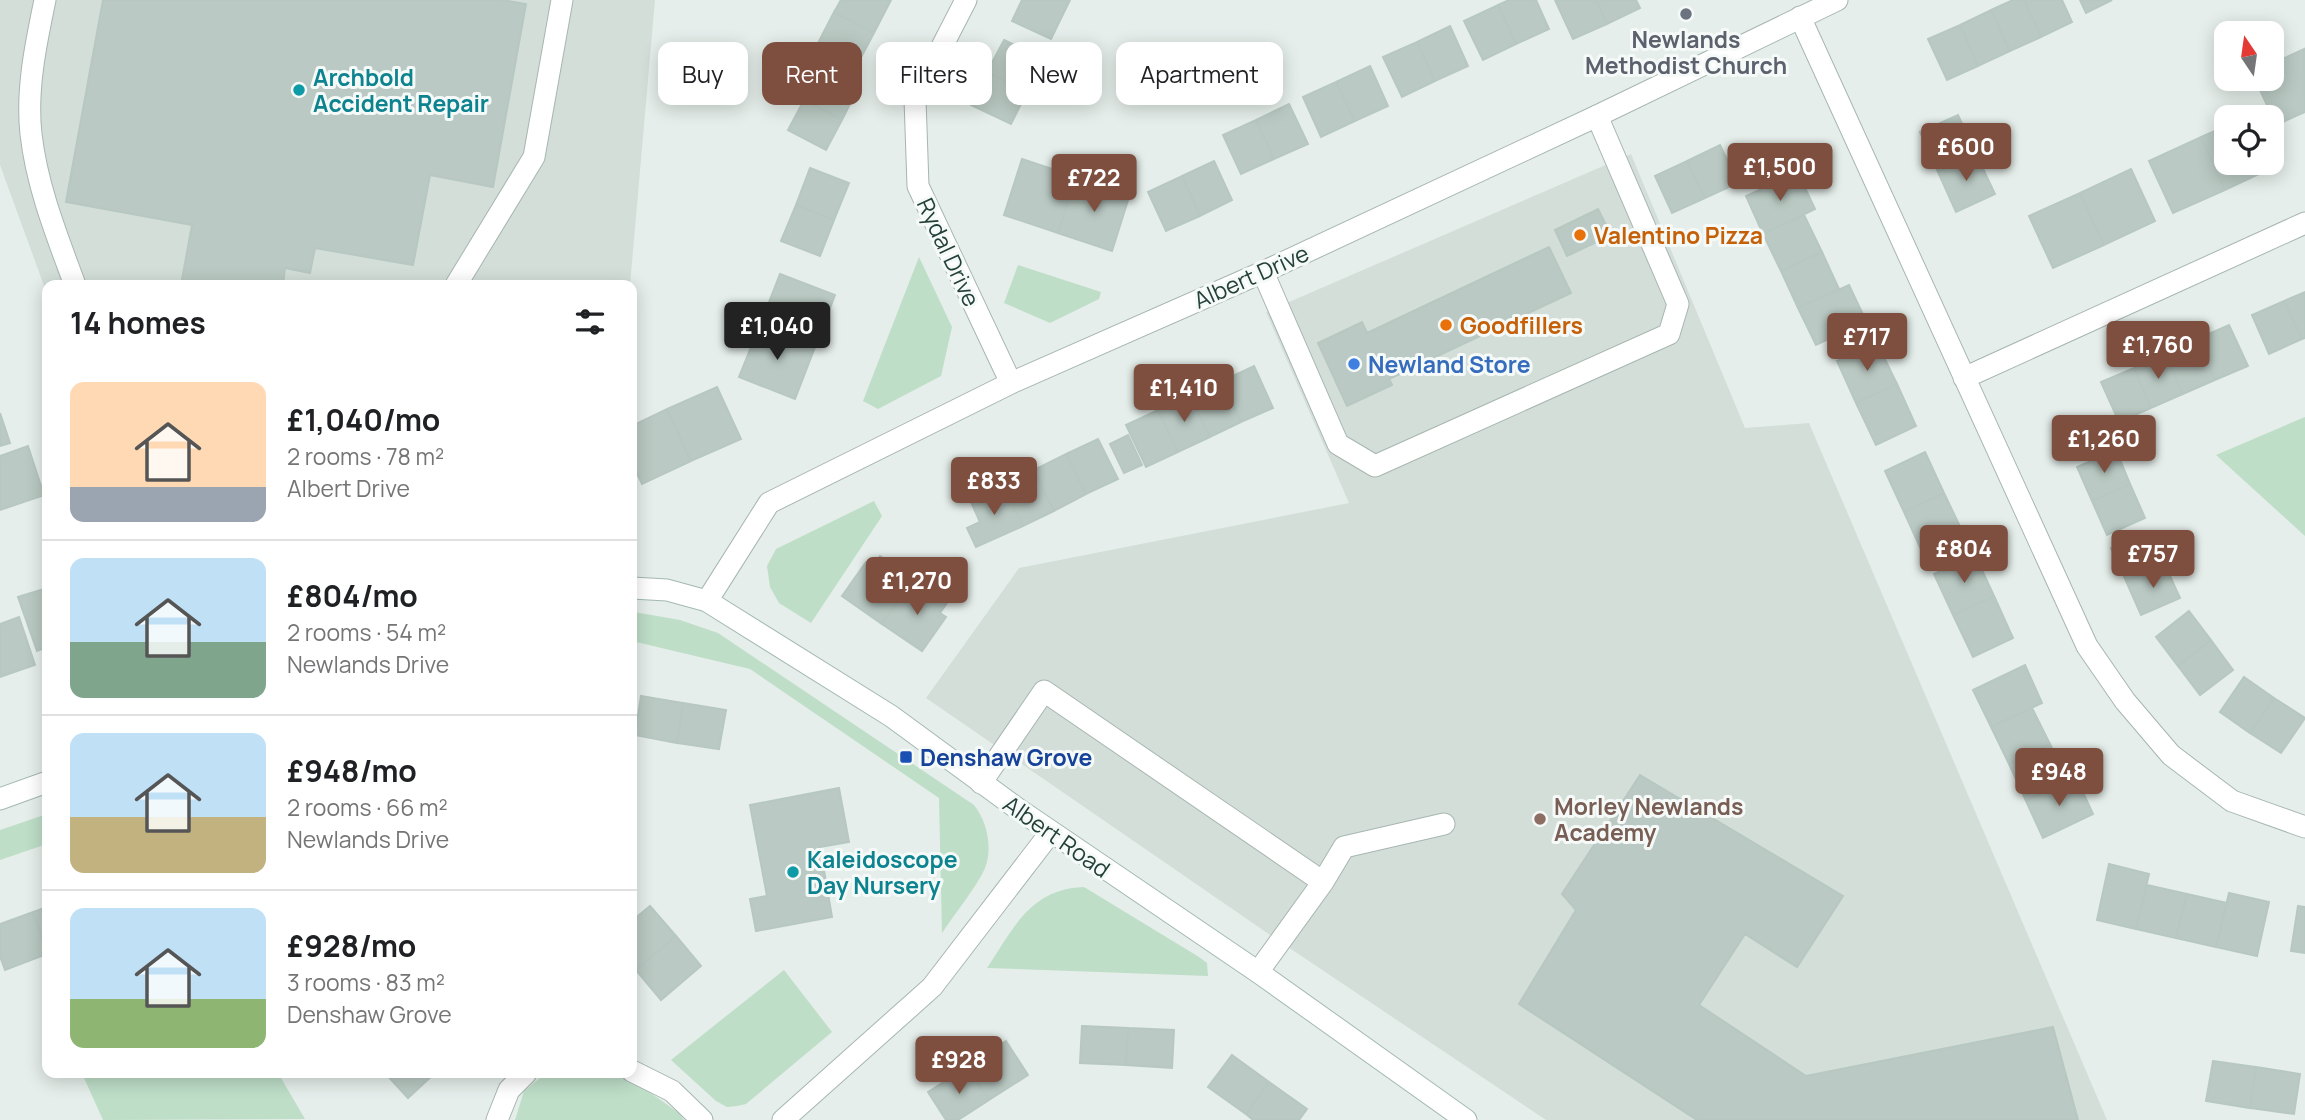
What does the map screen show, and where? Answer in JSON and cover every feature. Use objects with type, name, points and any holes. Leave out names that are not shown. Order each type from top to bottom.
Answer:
[{"type":"street","points":[[45,0],[33,59],[31,134],[47,212],[73,280]]},
{"type":"street","points":[[459,280],[534,157],[562,0]]},
{"type":"street","name":"Rydal Drive","points":[[967,0],[915,99],[918,186],[1011,383]]},
{"type":"street","name":"Albert Drive","points":[[707,601],[769,503],[1011,383],[1262,272],[1597,116],[1837,0]]},
{"type":"street","points":[[1800,17],[2087,646],[2125,701],[2171,755],[2232,801],[2305,827]]},
{"type":"street","points":[[1262,272],[1338,444],[1375,466],[1669,334],[1678,304],[1597,116]]},
{"type":"street","points":[[1964,378],[2305,223]]},
{"type":"street","name":"Albert Road","points":[[637,588],[667,590],[707,601],[891,716],[981,783],[1258,972],[1466,1120]]},
{"type":"street","points":[[981,783],[1044,691],[1323,882]]},
{"type":"street","points":[[0,799],[42,784]]},
{"type":"street","points":[[1258,972],[1323,882],[1344,847],[1444,824]]},
{"type":"street","points":[[783,1120],[932,987],[1051,832]]},
{"type":"street","points":[[637,1074],[672,1091],[702,1120]]},
{"type":"street","points":[[497,1120],[509,1090],[521,1078]]},
{"type":"shaded area","points":[[0,0],[655,0],[630,280],[42,280],[0,165]]},
{"type":"shaded area","name":"Morley Newlands Academy","points":[[1631,154],[1745,428],[1809,423],[2107,1120],[1546,1120],[1276,939],[926,698],[1019,568],[1349,503],[1266,312]]},
{"type":"green space","points":[[919,257],[952,327],[941,376],[878,409],[863,401]]},
{"type":"green space","points":[[1018,265],[1101,292],[1099,299],[1050,323],[1004,303]]},
{"type":"green space","points":[[2305,417],[2305,536],[2216,455]]},
{"type":"green space","points":[[874,501],[882,516],[811,623],[779,603],[770,587],[767,566],[776,549]]},
{"type":"green space","points":[[637,613],[680,620],[718,633],[974,805],[979,811],[987,835],[985,868],[942,933],[939,798],[750,669],[637,642]]},
{"type":"green space","points":[[42,816],[42,846],[0,860],[0,830]]},
{"type":"green space","points":[[1084,887],[1199,957],[1207,963],[1208,976],[987,968],[1025,913],[1050,895],[1065,889]]},
{"type":"green space","points":[[784,970],[832,1032],[746,1104],[727,1107],[716,1101],[671,1060]]},
{"type":"green space","points":[[84,1078],[281,1078],[305,1119],[103,1120]]},
{"type":"green space","points":[[540,1078],[629,1078],[679,1113],[684,1120],[515,1120],[524,1091]]},
{"type":"building","name":"Archbold Accident Repair","points":[[103,0],[502,0],[526,4],[493,187],[430,175],[413,265],[315,248],[310,273],[285,268],[284,280],[182,280],[192,225],[66,202]]},
{"type":"building","points":[[841,0],[891,0],[874,33],[834,12]]},
{"type":"building","points":[[1022,0],[1070,0],[1051,39],[1012,21]]},
{"type":"building","points":[[1509,0],[1536,0],[1549,29],[1516,44],[1498,5]]},
{"type":"building","points":[[1555,0],[1596,0],[1607,24],[1573,39]]},
{"type":"building","points":[[1596,0],[1636,0],[1640,8],[1607,24]]},
{"type":"building","points":[[2013,0],[2024,0],[2041,37],[2010,51],[1991,10]]},
{"type":"building","points":[[2024,0],[2062,0],[2072,22],[2041,37]]},
{"type":"building","points":[[2080,0],[2112,0],[2086,13]]},
{"type":"building","points":[[1498,5],[1516,44],[1483,60],[1464,21]]},
{"type":"building","points":[[1991,10],[2010,51],[1978,66],[1960,25]]},
{"type":"building","points":[[834,12],[874,33],[862,56],[862,42],[819,42]]},
{"type":"building","points":[[1960,25],[1978,66],[1947,80],[1928,39]]},
{"type":"building","points":[[1450,26],[1468,66],[1435,81],[1417,42]]},
{"type":"building","points":[[1004,40],[1008,42],[1006,42],[1006,82],[992,74],[992,63]]},
{"type":"building","points":[[1417,42],[1435,81],[1402,97],[1383,57]]},
{"type":"building","points":[[2304,49],[2305,112],[2284,121],[2284,105],[2267,105],[2260,91],[2284,91],[2284,58]]},
{"type":"building","points":[[1370,66],[1388,106],[1355,121],[1336,82]]},
{"type":"building","points":[[992,74],[1006,82],[1006,105],[1020,105],[1011,124],[971,105],[992,105]]},
{"type":"building","points":[[1336,82],[1355,121],[1321,137],[1303,97]]},
{"type":"building","points":[[1289,104],[1308,144],[1274,159],[1256,120]]},
{"type":"building","points":[[801,105],[814,105],[842,120],[826,150],[788,130]]},
{"type":"building","points":[[814,105],[850,105],[842,120]]},
{"type":"building","points":[[1958,115],[1976,154],[1938,172],[1920,132]]},
{"type":"building","points":[[1256,120],[1274,159],[1241,174],[1223,135]]},
{"type":"building","points":[[2214,131],[2214,166],[2201,137]]},
{"type":"building","points":[[2201,137],[2214,166],[2214,175],[2218,175],[2225,190],[2173,213],[2149,161]]},
{"type":"building","points":[[1720,145],[1738,183],[1705,198],[1687,161]]},
{"type":"building","points":[[1976,154],[1995,194],[1956,212],[1938,172]]},
{"type":"building","points":[[1022,159],[1076,177],[1058,233],[1004,215]]},
{"type":"building","points":[[1214,161],[1232,200],[1200,216],[1182,176]]},
{"type":"building","points":[[1687,161],[1705,198],[1672,213],[1655,176]]},
{"type":"building","points":[[810,168],[849,183],[834,220],[796,205]]},
{"type":"building","points":[[2131,169],[2155,221],[2104,245],[2080,193]]},
{"type":"building","points":[[1798,173],[1815,209],[1763,234],[1746,196]]},
{"type":"building","points":[[2218,175],[2257,175],[2225,190]]},
{"type":"building","points":[[1182,176],[1200,216],[1166,231],[1148,192]]},
{"type":"building","points":[[1076,177],[1130,194],[1112,251],[1058,233]]},
{"type":"building","points":[[2080,193],[2104,245],[2053,268],[2029,216]]},
{"type":"building","points":[[796,205],[834,220],[820,256],[781,241]]},
{"type":"building","points":[[1598,209],[1611,235],[1567,256],[1555,230]]},
{"type":"building","points":[[1804,215],[1822,252],[1781,271],[1763,234]]},
{"type":"building","points":[[1549,247],[1571,293],[1389,379],[1392,385],[1347,406],[1318,343],[1362,322],[1367,333]]},
{"type":"building","points":[[1822,252],[1839,289],[1798,308],[1781,271]]},
{"type":"building","points":[[780,274],[835,295],[815,347],[760,325]]},
{"type":"building","points":[[1849,285],[1866,321],[1816,345],[1798,308]]},
{"type":"building","points":[[2305,292],[2305,338],[2302,339],[2284,301]]},
{"type":"building","points":[[2284,301],[2302,339],[2269,354],[2252,315]]},
{"type":"building","points":[[760,325],[815,347],[795,399],[739,377]]},
{"type":"building","points":[[2229,325],[2248,366],[2215,380],[2197,339]]},
{"type":"building","points":[[2197,339],[2215,380],[2183,394],[2165,354]]},
{"type":"building","points":[[1877,343],[1897,384],[1856,403],[1837,361]]},
{"type":"building","points":[[2165,354],[2183,394],[2151,408],[2134,368]]},
{"type":"building","points":[[1254,366],[1273,408],[1241,422],[1222,381]]},
{"type":"building","points":[[2134,368],[2151,408],[2119,422],[2101,382]]},
{"type":"building","points":[[1222,381],[1241,422],[1210,437],[1190,396]]},
{"type":"building","points":[[1897,384],[1916,426],[1876,445],[1856,403]]},
{"type":"building","points":[[717,387],[741,439],[691,461],[667,409]]},
{"type":"building","points":[[1190,396],[1210,437],[1178,452],[1158,410]]},
{"type":"building","points":[[667,409],[691,461],[642,484],[637,474],[637,424]]},
{"type":"building","points":[[1158,410],[1178,452],[1146,467],[1126,425]]},
{"type":"building","points":[[0,413],[10,443],[0,446]]},
{"type":"building","points":[[1128,435],[1142,465],[1124,473],[1110,444]]},
{"type":"building","points":[[1098,439],[1118,479],[1086,494],[1066,454]]},
{"type":"building","points":[[28,446],[42,496],[0,510],[0,456]]},
{"type":"building","points":[[2116,450],[2130,484],[2092,501],[2077,467]]},
{"type":"building","points":[[1925,452],[1944,493],[1904,512],[1885,471]]},
{"type":"building","points":[[1066,454],[1086,494],[1054,511],[1034,470]]},
{"type":"building","points":[[1034,470],[1054,511],[1023,526],[1003,485]]},
{"type":"building","points":[[2130,484],[2145,518],[2107,535],[2092,501]]},
{"type":"building","points":[[1003,485],[1023,526],[976,547],[967,528],[980,522],[971,502]]},
{"type":"building","points":[[1944,493],[1964,535],[1923,554],[1904,512]]},
{"type":"building","points":[[2150,531],[2165,565],[2126,581],[2111,548]]},
{"type":"building","points":[[1975,555],[1994,596],[1953,615],[1934,574]]},
{"type":"building","points":[[880,556],[903,571],[895,582],[906,590],[882,624],[842,596],[866,562],[872,566]]},
{"type":"building","points":[[2165,565],[2180,598],[2141,615],[2126,581]]},
{"type":"building","points":[[930,587],[949,600],[940,613],[946,617],[922,651],[882,624],[906,590],[921,600]]},
{"type":"building","points":[[42,590],[42,649],[37,651],[18,597]]},
{"type":"building","points":[[1994,596],[2013,638],[1973,657],[1953,615]]},
{"type":"building","points":[[2189,611],[2211,640],[2178,666],[2156,637]]},
{"type":"building","points":[[19,617],[35,665],[0,677],[0,624]]},
{"type":"building","points":[[2211,640],[2233,670],[2200,695],[2178,666]]},
{"type":"building","points":[[2025,665],[2042,703],[1991,727],[1973,690]]},
{"type":"building","points":[[2244,677],[2274,698],[2250,733],[2220,712]]},
{"type":"building","points":[[641,696],[683,703],[677,743],[637,735]]},
{"type":"building","points":[[2274,698],[2305,718],[2281,753],[2250,733]]},
{"type":"building","points":[[683,703],[726,710],[719,749],[677,743]]},
{"type":"building","points":[[2032,708],[2050,744],[2009,764],[1991,727]]},
{"type":"building","points":[[2050,744],[2067,781],[2026,801],[2009,764]]},
{"type":"building","points":[[1640,775],[1843,896],[1797,967],[1745,934],[1699,1005],[1806,1076],[2053,1027],[2078,1120],[1697,1120],[1519,1004],[1576,910],[1562,894]]},
{"type":"building","points":[[2076,777],[2093,814],[2043,838],[2026,801]]},
{"type":"building","name":"Kaleidoscope Day Nursery","points":[[839,788],[849,842],[820,847],[832,917],[756,931],[750,899],[767,896],[750,805]]},
{"type":"building","points":[[2109,864],[2149,874],[2136,929],[2097,920]]},
{"type":"building","points":[[2147,885],[2187,894],[2176,938],[2136,929]]},
{"type":"building","points":[[2229,893],[2269,902],[2257,956],[2216,947]]},
{"type":"building","points":[[2187,894],[2227,903],[2216,947],[2176,938]]},
{"type":"building","points":[[650,906],[676,936],[637,969],[637,917]]},
{"type":"building","points":[[2298,906],[2305,907],[2305,953],[2291,951]]},
{"type":"building","points":[[42,909],[42,936],[33,912]]},
{"type":"building","points":[[33,912],[42,939],[42,956],[5,970],[0,956],[0,924]]},
{"type":"building","points":[[676,936],[701,966],[661,1000],[637,969]]},
{"type":"building","points":[[1082,1026],[1128,1028],[1126,1065],[1080,1063]]},
{"type":"building","points":[[1128,1028],[1174,1030],[1172,1068],[1126,1065]]},
{"type":"building","points":[[1006,1041],[1028,1075],[989,1100],[967,1067]]},
{"type":"building","points":[[1232,1055],[1269,1082],[1246,1114],[1208,1087]]},
{"type":"building","points":[[2213,1061],[2256,1067],[2250,1108],[2206,1101]]},
{"type":"building","points":[[967,1067],[989,1100],[958,1120],[946,1120],[928,1092]]},
{"type":"building","points":[[2256,1067],[2300,1074],[2294,1114],[2250,1108]]},
{"type":"building","points":[[390,1078],[430,1078],[408,1098]]},
{"type":"building","points":[[1269,1082],[1307,1109],[1299,1120],[1253,1120],[1246,1114]]},
{"type":"place","name":"Newlands Methodist Church","points":[[1686,14]]},
{"type":"place","name":"Archbold Accident Repair","points":[[299,90]]},
{"type":"place","name":"Valentino Pizza","points":[[1580,235]]},
{"type":"place","name":"Goodfillers","points":[[1446,325]]},
{"type":"place","name":"Newland Store","points":[[1354,364]]},
{"type":"place","name":"Denshaw Grove","points":[[906,757]]},
{"type":"place","name":"Morley Newlands Academy","points":[[1540,819]]},
{"type":"place","name":"Kaleidoscope Day Nursery","points":[[793,872]]}]
